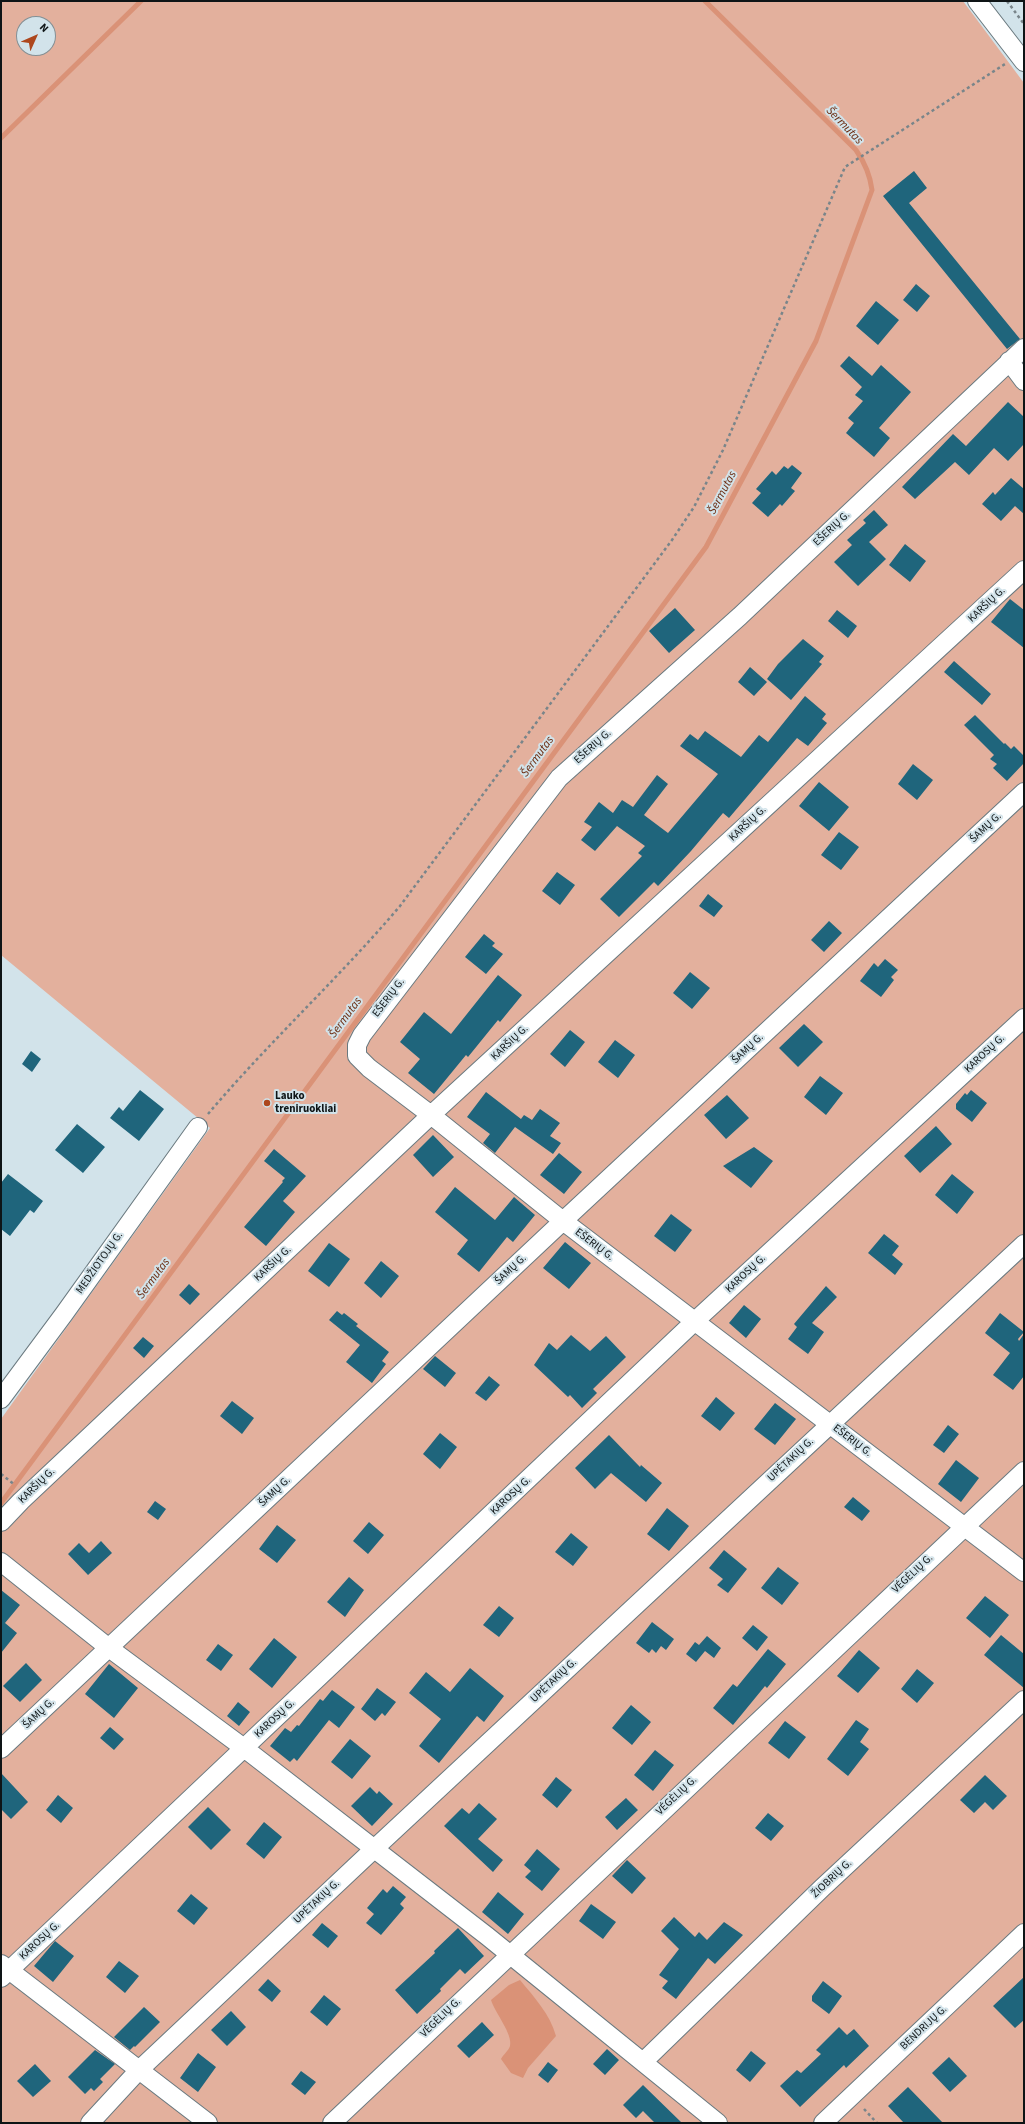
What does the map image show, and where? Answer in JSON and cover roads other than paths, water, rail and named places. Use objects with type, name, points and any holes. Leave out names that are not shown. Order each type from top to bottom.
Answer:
[{"type":"street","points":[[977,1],[1021,59]]},
{"type":"street","name":"EŠERIŲ G.","points":[[1024,348],[740,616],[559,778],[401,982],[362,1035],[357,1045],[357,1056],[369,1068],[431,1115],[562,1221],[1024,1572]]},
{"type":"street","points":[[1009,361],[1024,381]]},
{"type":"street","name":"KARŠIŲ G.","points":[[1,1522],[21,1501],[431,1115],[1024,570]]},
{"type":"street","name":"ŠAMŲ G.","points":[[1,1750],[562,1221],[1024,792]]},
{"type":"street","name":"KAROSŲ G.","points":[[4,1970],[244,1748],[695,1322],[1024,1018]]},
{"type":"street","name":"MEDŽIOTOJŲ G.","points":[[1,1399],[198,1127]]},
{"type":"street","name":"UPĖTAKIŲ G.","points":[[90,2123],[140,2070],[374,1849],[1024,1244]]},
{"type":"street","name":"VĖGĖLIŲ G.","points":[[332,2123],[509,1954],[1024,1471]]},
{"type":"street","points":[[1,1562],[108,1648],[244,1748],[509,1954],[718,2123]]},
{"type":"street","name":"ŽIOBRIŲ G.","points":[[643,2062],[822,1888],[1024,1700]]},
{"type":"street","name":"BENDRIJŲ G.","points":[[823,2123],[1024,1933]]},
{"type":"street","points":[[4,1970],[140,2070],[208,2123]]},
{"type":"waterway","points":[[1,138],[141,1]]},
{"type":"waterway","name":"Šermutas","points":[[1,1503],[706,547],[816,341],[872,190],[868,174],[856,150],[705,1]]},
{"type":"place","name":"Lauko treniruokliai","points":[[267,1103]]}]
